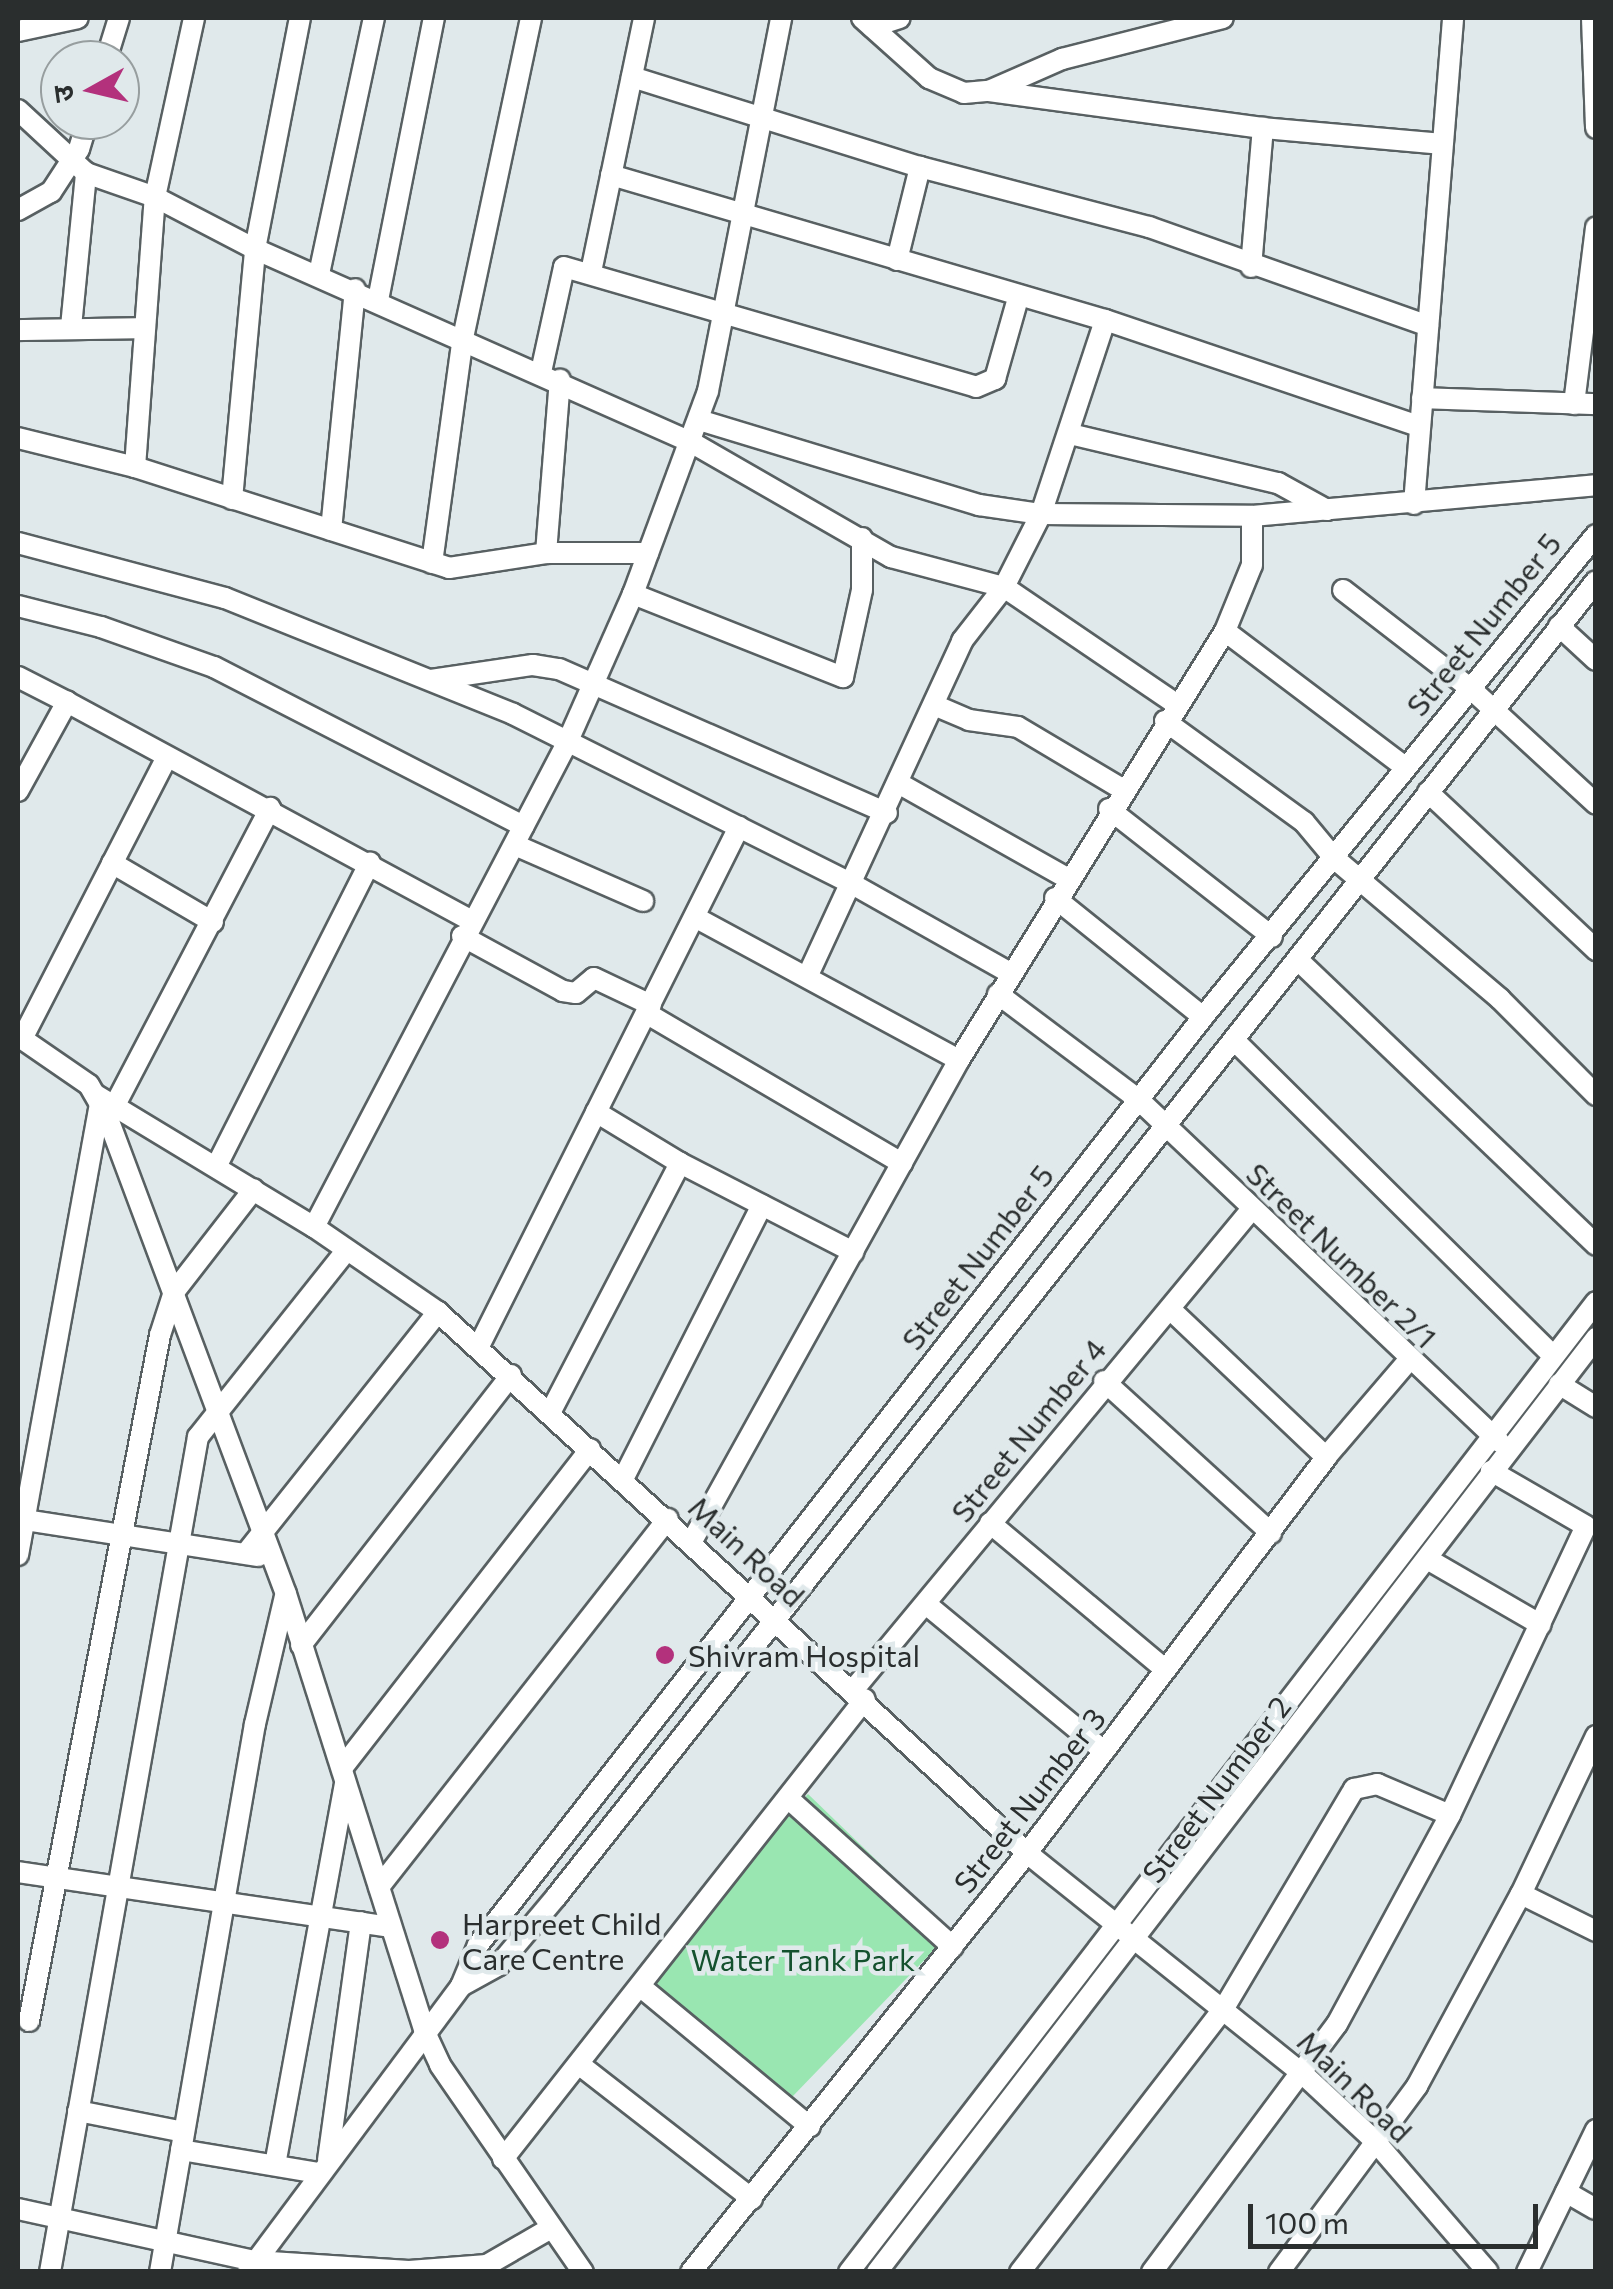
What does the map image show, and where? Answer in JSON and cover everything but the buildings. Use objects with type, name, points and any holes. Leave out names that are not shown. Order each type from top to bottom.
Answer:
[{"type":"street","points":[[18,31],[78,18]]},
{"type":"street","points":[[135,467],[155,198],[194,18]]},
{"type":"street","points":[[232,499],[254,250],[300,18]]},
{"type":"street","points":[[319,274],[374,18]]},
{"type":"street","points":[[378,300],[434,18]]},
{"type":"street","points":[[432,563],[463,338],[531,18]]},
{"type":"street","points":[[591,272],[644,18]]},
{"type":"street","points":[[314,1227],[466,928],[567,743],[633,594],[699,420],[724,314],[781,18]]},
{"type":"street","points":[[867,22],[900,18]]},
{"type":"street","points":[[989,91],[1062,59],[1224,18]]},
{"type":"street","points":[[1414,504],[1454,18]]},
{"type":"street","points":[[1592,18],[1596,128]]},
{"type":"street","points":[[867,22],[945,88],[1263,128],[1441,144]]},
{"type":"street","points":[[632,76],[920,167],[1148,227],[1428,326]]},
{"type":"street","points":[[18,110],[79,168],[155,198],[254,250],[354,289],[689,441],[890,557],[1004,586],[1170,712],[1304,822],[1334,858],[1500,999],[1596,1095]]},
{"type":"street","points":[[1252,266],[1263,128]]},
{"type":"street","points":[[71,328],[79,168],[84,140]]},
{"type":"street","points":[[897,260],[920,167]]},
{"type":"street","points":[[18,210],[52,192],[79,168]]},
{"type":"street","points":[[612,174],[1105,320],[1419,426]]},
{"type":"street","points":[[1422,398],[1585,404],[1596,227]]},
{"type":"street","points":[[546,553],[551,376],[559,271],[591,272],[976,387],[995,379],[1019,295]]},
{"type":"street","points":[[331,530],[354,289]]},
{"type":"street","points":[[808,975],[854,885],[962,641],[1004,586],[1041,514],[1105,320]]},
{"type":"street","points":[[18,330],[143,328]]},
{"type":"street","points":[[699,420],[979,505],[1041,514],[1252,516],[1596,485]]},
{"type":"street","points":[[1070,434],[1278,484],[1328,510]]},
{"type":"street","points":[[18,438],[135,467],[432,563],[465,569],[546,553],[648,553]]},
{"type":"street","points":[[692,1540],[1010,972],[1122,788],[1225,631],[1252,565],[1252,516]]},
{"type":"street","name":"Street Number 5","points":[[252,2266],[424,2030],[461,1986],[478,1945],[1138,1100],[1596,534]]},
{"type":"street","points":[[633,594],[843,677],[862,590],[862,538]]},
{"type":"street","points":[[18,543],[225,598],[431,680],[739,827],[854,885],[1010,972]]},
{"type":"street","points":[[461,1986],[499,1966],[1596,581]]},
{"type":"street","points":[[1343,590],[1470,688],[1596,804]]},
{"type":"street","points":[[18,606],[156,644],[214,667],[643,901]]},
{"type":"street","points":[[1559,626],[1596,660]]},
{"type":"street","points":[[1225,631],[1405,767]]},
{"type":"street","points":[[431,680],[544,666],[887,812]]},
{"type":"street","points":[[18,676],[166,758],[370,862],[563,991],[576,993],[594,978],[902,1163]]},
{"type":"street","points":[[18,790],[67,702]]},
{"type":"street","points":[[934,706],[970,720],[1018,727],[1122,788]]},
{"type":"street","points":[[20,1037],[166,758]]},
{"type":"street","points":[[900,784],[1067,878]]},
{"type":"street","points":[[1428,792],[1596,950]]},
{"type":"street","points":[[18,1555],[21,1520],[104,1100],[212,922],[270,808]]},
{"type":"street","points":[[1109,809],[1272,937]]},
{"type":"street","points":[[478,1348],[739,827]]},
{"type":"street","points":[[217,1165],[370,862]]},
{"type":"street","points":[[112,863],[212,922]]},
{"type":"street","points":[[1054,898],[1203,1018]]},
{"type":"street","points":[[695,916],[959,1060]]},
{"type":"street","points":[[1298,961],[1596,1245]]},
{"type":"street","name":"Street Number 2/1","points":[[998,994],[1138,1100],[1408,1361],[1509,1448]]},
{"type":"street","name":"Main Road","points":[[20,1037],[104,1100],[217,1165],[438,1312],[775,1616],[1028,1853],[1304,2075],[1374,2140],[1488,2272]]},
{"type":"street","points":[[1234,1040],[1553,1356]]},
{"type":"street","points":[[104,1100],[286,1594],[424,2030],[440,2066],[584,2272]]},
{"type":"street","points":[[596,1112],[680,1163],[853,1252]]},
{"type":"street","points":[[550,1413],[680,1163]]},
{"type":"street","points":[[29,2021],[119,1534],[174,1292],[254,1189]]},
{"type":"street","points":[[623,1478],[762,1205]]},
{"type":"street","name":"Street Number 4","points":[[503,2159],[788,1798],[926,1604],[1104,1381],[1170,1309],[1251,1210]]},
{"type":"street","points":[[50,2272],[113,1888],[198,1437],[346,1251]]},
{"type":"street","points":[[849,2272],[1596,1302]]},
{"type":"street","points":[[1170,1309],[1326,1457]]},
{"type":"street","points":[[247,1552],[438,1312]]},
{"type":"street","name":"Street Number 2","points":[[878,2272],[1138,1940],[1429,1560],[1491,1471],[1596,1338]]},
{"type":"street","name":"Street Number 3","points":[[691,2272],[1028,1853],[1326,1457],[1408,1361]]},
{"type":"street","points":[[301,1645],[512,1375]]},
{"type":"street","points":[[1104,1381],[1270,1533]]},
{"type":"street","points":[[1560,1384],[1596,1407]]},
{"type":"street","points":[[275,2165],[344,1774],[590,1449]]},
{"type":"street","points":[[1152,2272],[1304,2075],[1450,1815],[1540,1624],[1591,1528],[1491,1471]]},
{"type":"street","points":[[379,1887],[668,1518]]},
{"type":"street","points":[[21,1520],[247,1552],[274,1560]]},
{"type":"street","points":[[990,1523],[1166,1670]]},
{"type":"street","points":[[1429,1560],[1540,1624]]},
{"type":"street","points":[[160,2272],[224,1903],[286,1594]]},
{"type":"street","points":[[926,1604],[1104,1751]]},
{"type":"street","points":[[1284,2270],[1374,2140],[1417,2086],[1521,1894],[1596,1736]]},
{"type":"street","points":[[1020,2272],[1224,2008],[1354,1789],[1377,1784],[1450,1815]]},
{"type":"street","points":[[788,1798],[953,1947]]},
{"type":"street","points":[[18,1872],[390,1926]]},
{"type":"street","points":[[1521,1894],[1596,1930]]},
{"type":"street","points":[[78,2111],[275,2165],[323,2166],[361,1922]]},
{"type":"street","points":[[642,1987],[810,2127]]},
{"type":"street","points":[[580,2065],[752,2199]]},
{"type":"street","points":[[1528,2272],[1596,2130]]},
{"type":"street","points":[[1566,2192],[1596,2209]]},
{"type":"street","points":[[18,2209],[167,2238],[252,2266],[459,2270],[508,2256],[550,2228]]},
{"type":"green space","name":"Water Tank Park","points":[[808,1794],[951,1932],[782,2107],[639,1969]]},
{"type":"place","name":"Shivram Hospital","points":[[665,1655]]},
{"type":"place","name":"Harpreet Child Care Centre","points":[[440,1940]]}]
